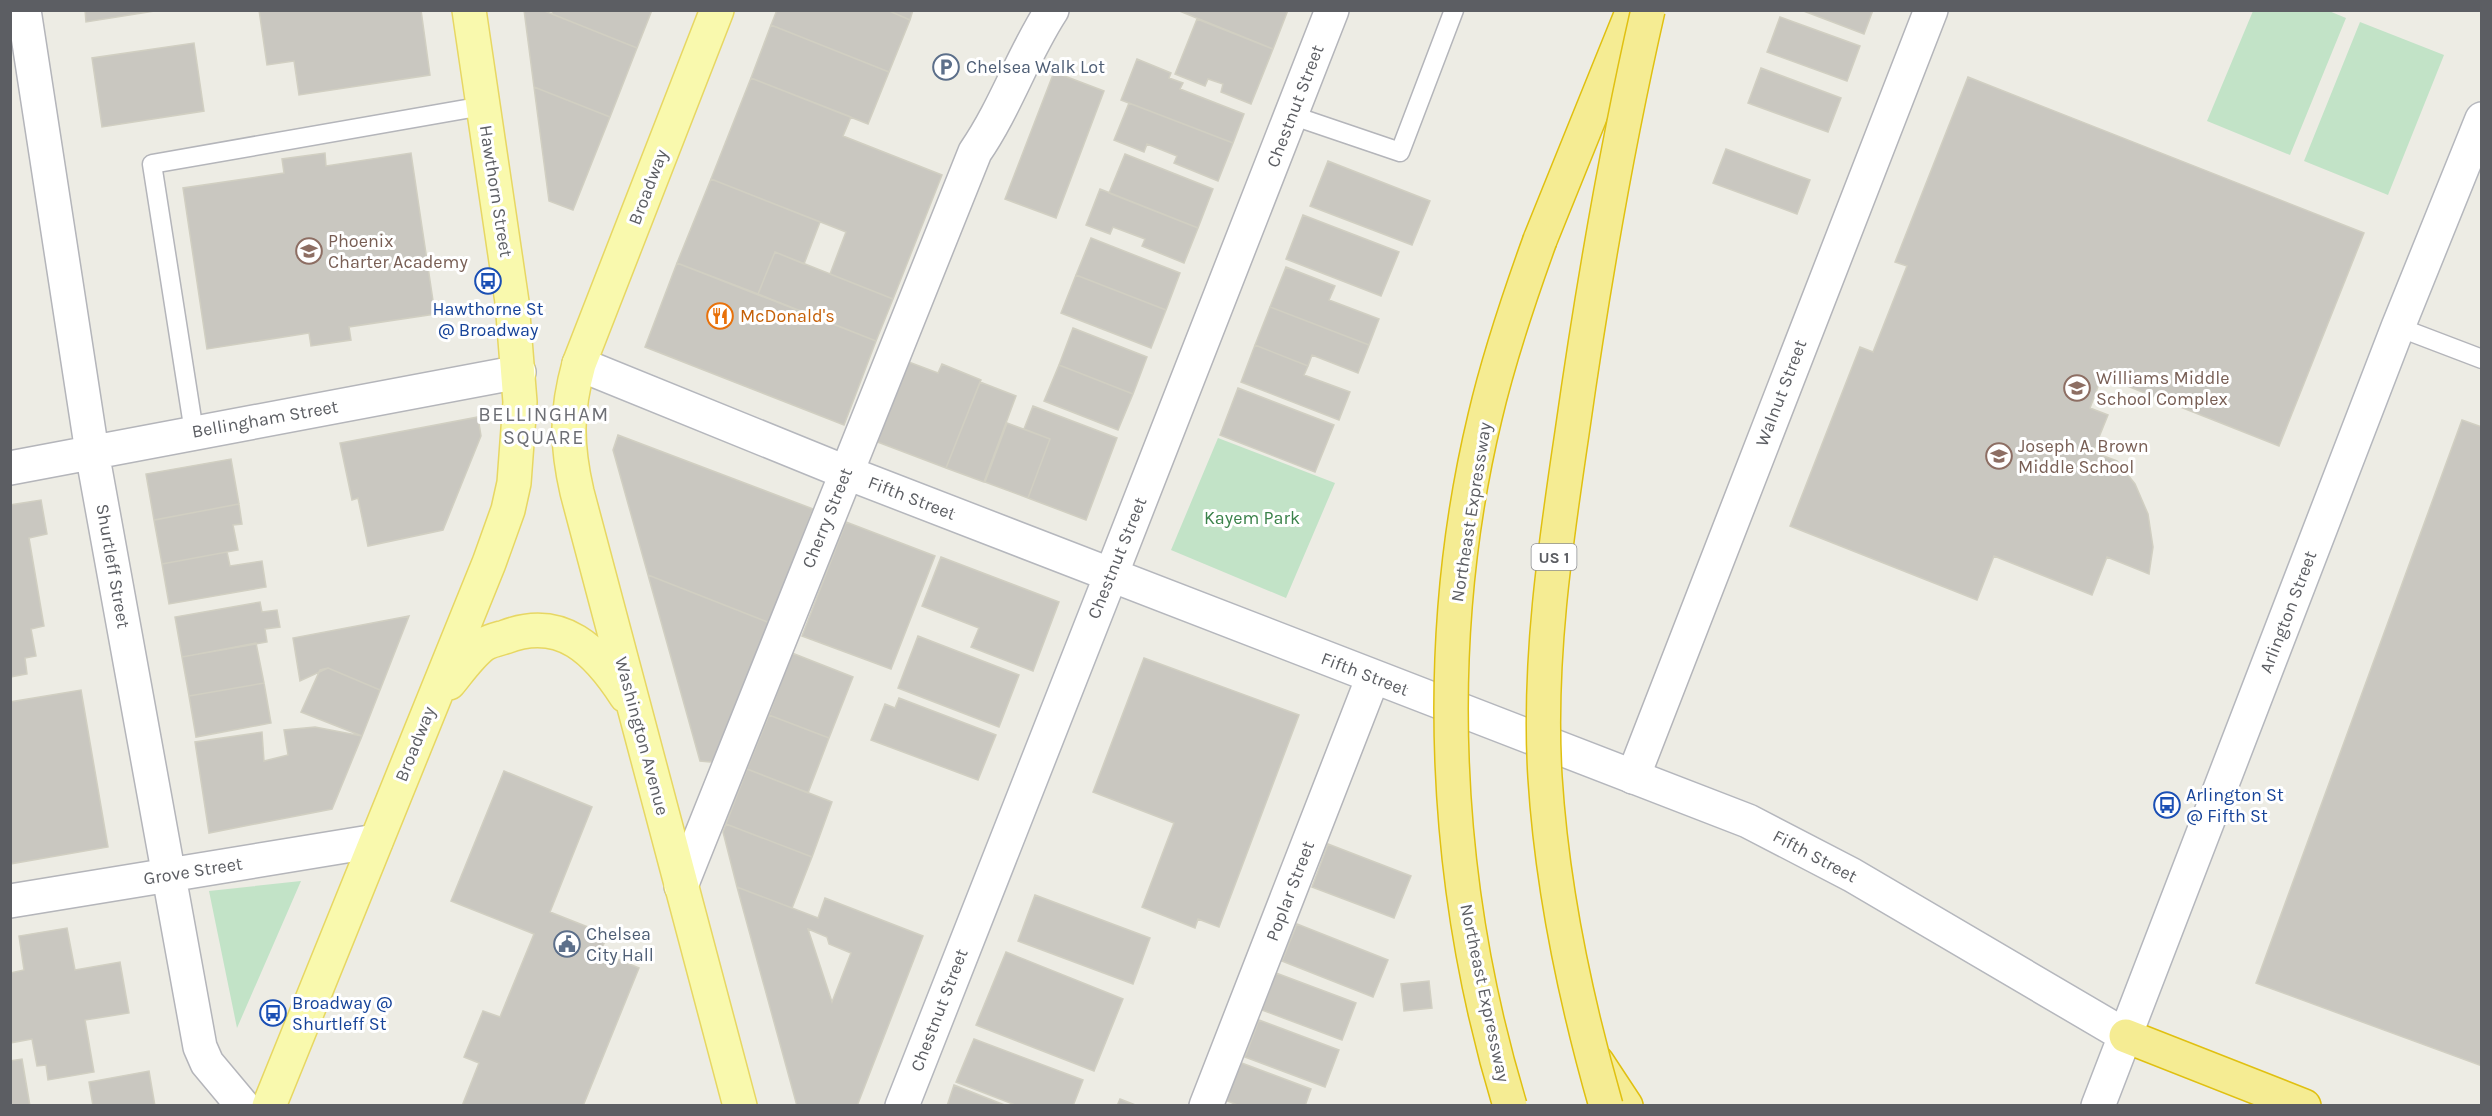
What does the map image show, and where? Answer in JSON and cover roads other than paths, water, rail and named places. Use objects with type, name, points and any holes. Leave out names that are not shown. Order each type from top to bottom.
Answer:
[{"type":"highway","name":"Northeast Expressway","points":[[1510,1106],[1476,968],[1465,904],[1456,824],[1452,717],[1460,567],[1478,453],[1507,334],[1567,168],[1634,10]]},
{"type":"highway","name":"US 1","points":[[1605,1106],[1566,938],[1551,839],[1544,741],[1547,634],[1553,566],[1584,354],[1620,147],[1648,10]]},
{"type":"highway","points":[[2126,1036],[2304,1106]]},
{"type":"highway","points":[[1591,1053],[1626,1106]]},
{"type":"main road","name":"Hawthorn Street","points":[[469,10],[512,302],[519,372]]},
{"type":"main road","name":"Broadway","points":[[579,364],[717,10]]},
{"type":"main road","name":"Washington Avenue","points":[[579,364],[568,415],[567,438],[571,466],[740,1106]]},
{"type":"main road","name":"Broadway","points":[[269,1106],[508,510],[518,455],[519,372]]},
{"type":"main road","points":[[427,715],[446,686],[484,645],[536,628],[555,631],[589,651],[607,669],[635,710]]},
{"type":"street","name":"Shurtleff Street","points":[[24,10],[92,452],[200,1047],[207,1063],[243,1106]]},
{"type":"street","name":"Cherry Street","points":[[681,886],[975,152],[996,121],[1039,31],[1052,10]]},
{"type":"street","name":"Chestnut Street","points":[[902,1106],[1332,10]]},
{"type":"street","name":"Walnut Street","points":[[1634,777],[1931,10]]},
{"type":"street","name":"Arlington Street","points":[[2098,1106],[2398,327],[2481,119]]},
{"type":"street","name":"Fifth Street","points":[[579,364],[845,472],[1748,821],[1819,856],[2126,1036]]},
{"type":"street","name":"Bellingham Street","points":[[10,468],[519,372]]},
{"type":"street","name":"Poplar Street","points":[[1206,1106],[1373,677]]},
{"type":"street","name":"Grove Street","points":[[10,902],[376,841]]},
{"type":"lane","points":[[1291,115],[1400,152],[1454,10]]},
{"type":"lane","points":[[194,432],[153,164],[483,106]]},
{"type":"lane","points":[[2398,327],[2481,359]]},
{"type":"place","name":"Chelsea Walk Lot","points":[[946,67]]},
{"type":"place","name":"Phoenix Charter Academy","points":[[309,251]]},
{"type":"place","name":"Hawthorne St @ Broadway","points":[[488,281]]},
{"type":"place","name":"McDonald's","points":[[720,316]]},
{"type":"place","name":"Williams Middle School Complex","points":[[2077,388]]},
{"type":"place","name":"Joseph A. Brown Middle School","points":[[1999,456]]},
{"type":"place","name":"Arlington St @ Fifth St","points":[[2167,805]]},
{"type":"place","name":"Chelsea City Hall","points":[[567,944]]},
{"type":"place","name":"Broadway @ Shurtleff St","points":[[273,1013]]},
{"type":"district","name":"BELLINGHAM SQUARE","points":[[544,426]]},
{"type":"park label","name":"Kayem Park","points":[[1252,518]]}]
